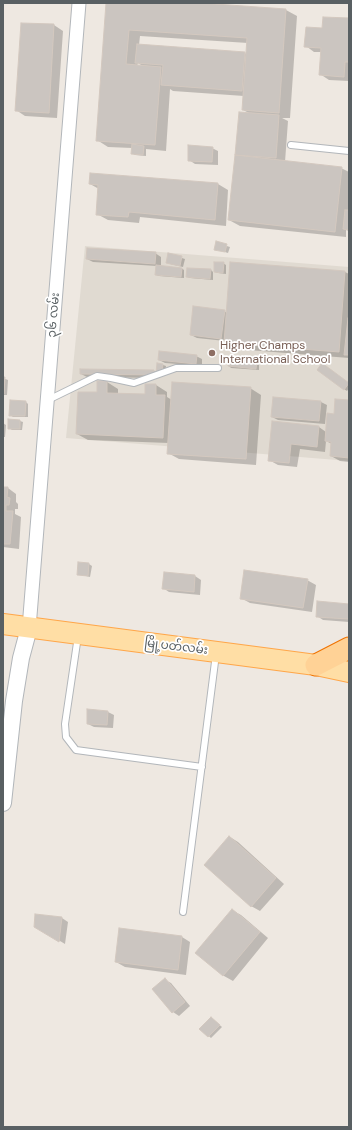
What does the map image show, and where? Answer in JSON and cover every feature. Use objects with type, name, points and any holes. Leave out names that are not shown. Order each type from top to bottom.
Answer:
[{"type":"highway","points":[[316,665],[349,648]]},
{"type":"main road","name":"မြို့ပတ်လမ်း","points":[[3,624],[316,665],[349,672]]},
{"type":"street","name":"၃၆ လမ်း","points":[[29,628],[78,3]]},
{"type":"street","points":[[3,803],[14,702],[21,658],[29,628]]},
{"type":"lane","points":[[291,145],[349,150]]},
{"type":"lane","points":[[47,401],[96,376],[134,383],[176,368],[218,368]]},
{"type":"lane","points":[[78,634],[65,724],[66,737],[76,750],[202,767]]},
{"type":"lane","points":[[183,912],[216,652]]},
{"type":"shaded area","name":"Higher Champs International School","points":[[85,246],[349,267],[349,461],[66,438]]},
{"type":"building","points":[[106,3],[201,3],[286,9],[279,113],[242,110],[247,38],[129,30],[126,64],[161,67],[155,145],[96,141]]},
{"type":"building","points":[[323,17],[349,18],[349,62],[345,62],[344,77],[319,75],[321,48],[304,47],[306,27],[322,28]]},
{"type":"building","points":[[21,23],[54,24],[49,113],[15,111]]},
{"type":"building","points":[[137,44],[245,52],[242,91],[161,85],[163,65],[135,63]]},
{"type":"building","points":[[239,112],[279,115],[276,158],[235,155]]},
{"type":"building","points":[[132,144],[144,146],[143,155],[131,154]]},
{"type":"building","points":[[188,145],[213,147],[212,162],[188,161]]},
{"type":"building","points":[[235,155],[342,167],[335,232],[228,220]]},
{"type":"building","points":[[90,173],[218,183],[215,220],[129,212],[128,217],[96,215],[98,185],[89,184]]},
{"type":"building","points":[[345,210],[349,210],[349,230],[343,229]]},
{"type":"building","points":[[216,241],[227,244],[225,252],[214,250]]},
{"type":"building","points":[[87,248],[156,252],[155,264],[86,259]]},
{"type":"building","points":[[168,253],[182,256],[180,266],[166,263]]},
{"type":"building","points":[[214,262],[224,262],[223,273],[214,272]]},
{"type":"building","points":[[230,262],[345,271],[339,352],[224,343]]},
{"type":"building","points":[[156,265],[182,268],[181,277],[155,275]]},
{"type":"building","points":[[187,268],[211,269],[210,279],[186,277]]},
{"type":"building","points":[[193,306],[225,310],[221,339],[190,335]]},
{"type":"building","points":[[348,318],[349,355],[344,355]]},
{"type":"building","points":[[159,351],[197,355],[196,364],[158,360]]},
{"type":"building","points":[[228,359],[257,361],[256,369],[228,366]]},
{"type":"building","points":[[157,363],[163,364],[162,373],[156,373]]},
{"type":"building","points":[[322,363],[349,383],[344,390],[317,370]]},
{"type":"building","points":[[80,369],[154,370],[154,375],[80,374]]},
{"type":"building","points":[[3,377],[5,377],[4,394],[3,394]]},
{"type":"building","points":[[97,381],[107,381],[107,393],[145,394],[145,384],[156,384],[156,395],[165,395],[163,438],[76,434],[78,392],[97,392]]},
{"type":"building","points":[[172,382],[251,387],[246,459],[167,454]]},
{"type":"building","points":[[273,397],[321,401],[319,421],[271,417]]},
{"type":"building","points":[[335,399],[349,400],[349,458],[330,456],[331,442],[325,441],[327,413],[334,414]]},
{"type":"building","points":[[10,400],[26,401],[25,416],[9,416]]},
{"type":"building","points":[[8,419],[20,420],[20,429],[8,429]]},
{"type":"building","points":[[272,421],[319,426],[317,447],[291,444],[289,463],[268,461]]},
{"type":"building","points":[[3,487],[8,487],[7,497],[10,498],[9,505],[6,505],[6,511],[13,511],[10,544],[3,544]]},
{"type":"building","points":[[78,562],[89,563],[88,576],[77,575]]},
{"type":"building","points":[[244,570],[308,579],[303,608],[240,599]]},
{"type":"building","points":[[164,572],[195,575],[194,592],[162,589]]},
{"type":"building","points":[[317,601],[349,604],[349,619],[316,617]]},
{"type":"building","points":[[87,709],[108,711],[107,725],[87,724]]},
{"type":"building","points":[[229,836],[276,878],[251,907],[204,865]]},
{"type":"building","points":[[232,909],[260,932],[223,976],[195,953]]},
{"type":"building","points":[[35,914],[62,917],[59,942],[34,927]]},
{"type":"building","points":[[119,928],[182,936],[178,970],[115,962]]},
{"type":"building","points":[[165,978],[185,1002],[172,1013],[152,989]]},
{"type":"building","points":[[211,1017],[220,1025],[208,1037],[199,1029]]},
{"type":"place","name":"Higher Champs International School","points":[[212,353]]}]
